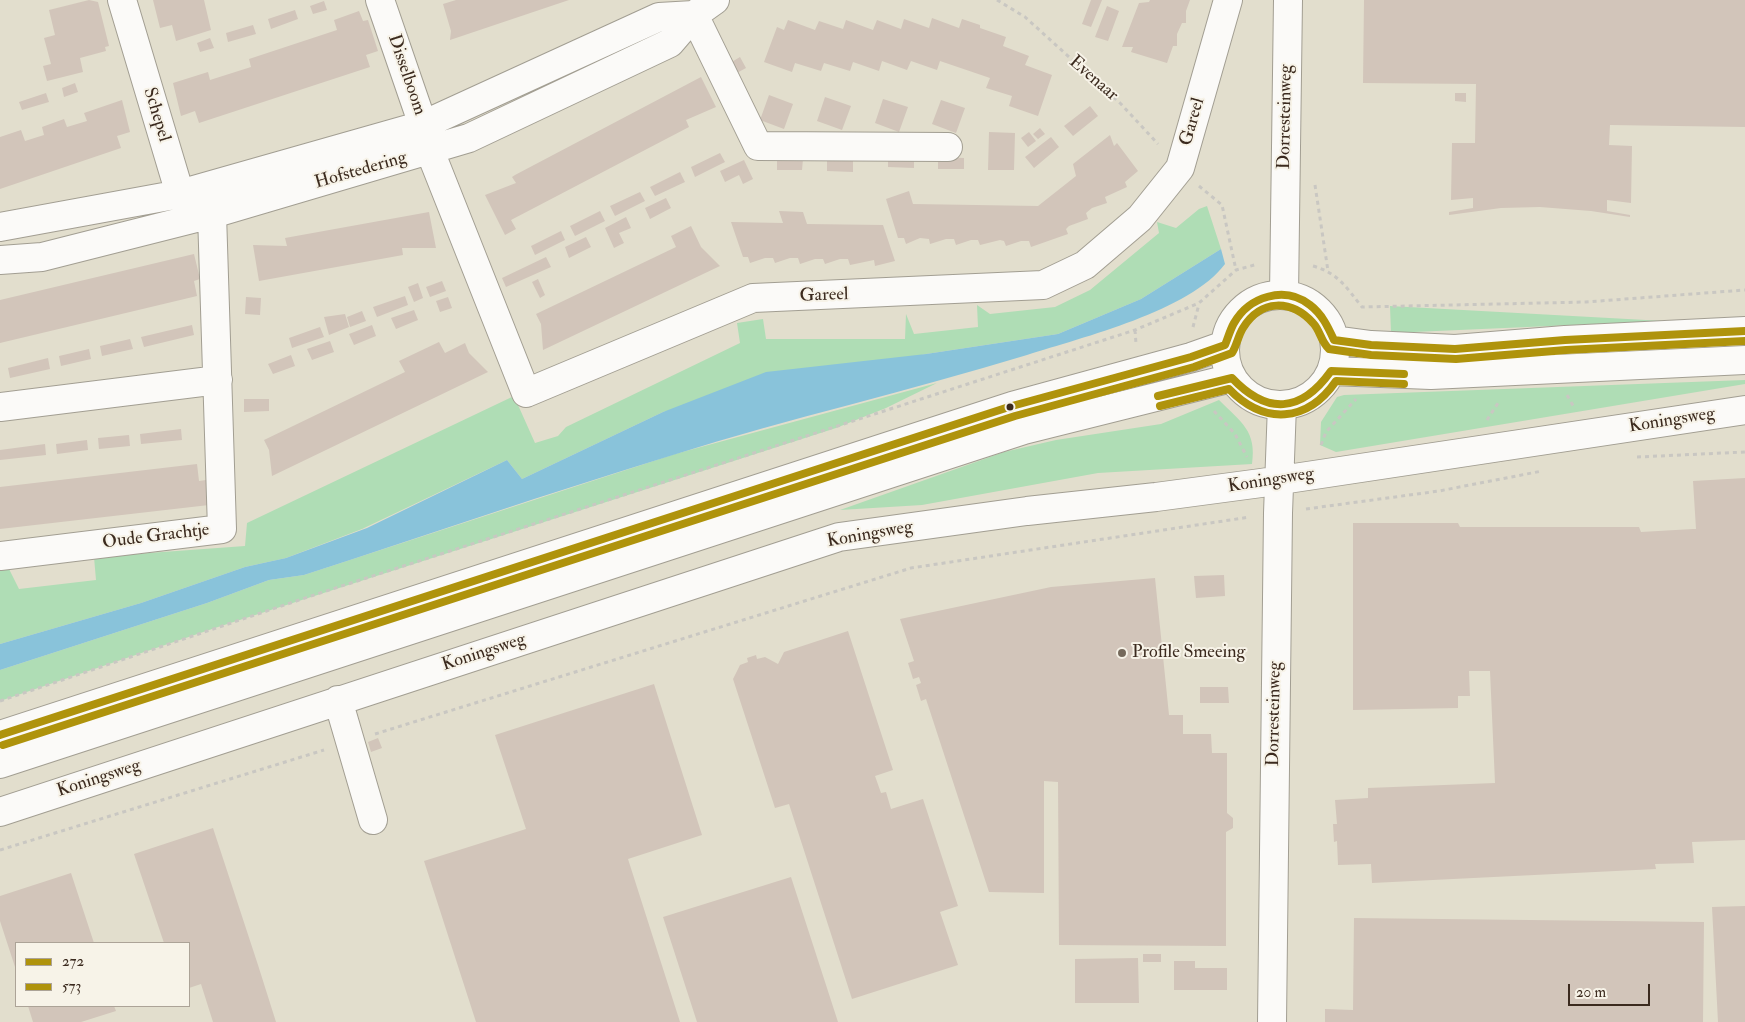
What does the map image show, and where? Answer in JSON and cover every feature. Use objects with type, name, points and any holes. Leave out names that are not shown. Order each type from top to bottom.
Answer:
[{"type":"street","name":"Schepel","points":[[122,0],[180,194]]},
{"type":"street","name":"Disselboom","points":[[380,0],[423,124],[430,151]]},
{"type":"street","name":"Gareel","points":[[430,151],[526,393],[753,298],[1043,285],[1085,265],[1140,218],[1180,168],[1228,0]]},
{"type":"street","name":"Dorresteinweg","points":[[1284,295],[1288,0]]},
{"type":"street","name":"Hofstedering","points":[[0,227],[180,194],[423,124],[659,17],[704,7]]},
{"type":"street","name":"Hofstedering","points":[[0,260],[42,257],[212,214],[469,138],[670,43],[704,7]]},
{"type":"street","points":[[704,7],[758,146],[948,147]]},
{"type":"street","points":[[180,194],[212,214]]},
{"type":"street","name":"Oude Grachtje","points":[[0,556],[222,529],[212,214]]},
{"type":"street","points":[[1284,295],[1302,299],[1317,308],[1328,323],[1334,340],[1335,356],[1331,371],[1323,384],[1311,395],[1297,402],[1282,405],[1267,404],[1254,398],[1242,390],[1232,378],[1226,362],[1225,345],[1229,328],[1238,314],[1251,303],[1267,296],[1284,295]]},
{"type":"street","points":[[1334,340],[1455,349],[1565,340],[1745,331]]},
{"type":"street","points":[[0,735],[1012,406],[1182,359],[1225,345]]},
{"type":"street","points":[[1331,371],[1430,375],[1745,360]]},
{"type":"street","points":[[0,764],[1024,430],[1232,378]]},
{"type":"street","points":[[0,407],[218,380]]},
{"type":"street","name":"Dorresteinweg","points":[[1272,1022],[1278,514],[1282,405]]},
{"type":"street","name":"Koningsweg","points":[[0,812],[839,537],[1027,511],[1166,496],[1745,410]]},
{"type":"street","points":[[338,700],[373,820]]},
{"type":"path","name":"Evenaar","points":[[997,0],[1025,17],[1121,104],[1180,168],[1222,205],[1236,270]]},
{"type":"path","points":[[1315,182],[1328,270]]},
{"type":"path","points":[[1362,306],[1371,344]]},
{"type":"path","points":[[1329,505],[1320,453],[1326,432],[1360,392],[1367,373]]},
{"type":"path","points":[[1630,457],[1745,452]]},
{"type":"path","points":[[0,850],[911,568],[1329,505],[1439,491],[1544,471]]},
{"type":"green space","points":[[1207,206],[1221,249],[1141,299],[1058,334],[926,354],[663,412],[522,479],[507,460],[362,529],[286,558],[245,567],[141,603],[0,644],[0,570],[9,569],[19,589],[96,580],[94,557],[245,546],[247,523],[514,396],[535,443],[558,436],[566,427],[740,343],[737,323],[763,319],[766,339],[905,339],[906,314],[914,334],[978,327],[977,305],[990,314],[1055,307],[1090,290],[1159,233],[1157,222],[1176,228],[1199,209]]},
{"type":"green space","points":[[1390,306],[1664,321],[1391,333]]},
{"type":"green space","points":[[1745,380],[1745,384],[1336,452],[1320,445],[1321,422],[1337,397],[1344,395]]},
{"type":"green space","points":[[937,383],[886,408],[836,428],[218,627],[0,701],[0,670],[207,603],[269,580],[304,575],[675,454]]},
{"type":"green space","points":[[1219,400],[1240,421],[1250,435],[1253,453],[1252,464],[1098,473],[922,505],[840,510],[1004,452],[1056,440],[1161,424]]},
{"type":"water","points":[[1221,249],[1225,264],[1209,281],[1187,296],[1162,309],[1105,331],[939,381],[673,455],[304,575],[269,580],[207,603],[0,670],[0,644],[141,603],[245,567],[286,558],[367,528],[507,460],[522,479],[663,412],[766,372],[926,354],[1058,334],[1141,299]]},
{"type":"building","points":[[89,0],[98,2],[109,46],[105,47],[106,51],[80,58],[83,72],[47,81],[43,66],[51,64],[44,38],[55,35],[49,10]]},
{"type":"building","points":[[153,0],[204,0],[211,30],[176,41],[172,25],[160,28]]},
{"type":"building","points":[[456,0],[569,0],[450,40],[451,31],[443,4]]},
{"type":"building","points":[[1091,0],[1102,0],[1091,27],[1082,24]]},
{"type":"building","points":[[1150,0],[1190,0],[1186,11],[1186,23],[1182,23],[1177,34],[1177,46],[1173,46],[1167,63],[1131,52],[1133,47],[1122,47],[1139,3],[1149,2]]},
{"type":"building","points":[[1364,0],[1745,0],[1745,127],[1610,125],[1609,145],[1632,146],[1631,203],[1607,200],[1607,211],[1630,215],[1630,217],[1591,211],[1540,207],[1501,208],[1449,215],[1449,212],[1473,208],[1473,198],[1451,200],[1452,143],[1475,143],[1476,84],[1363,83]]},
{"type":"building","points":[[324,1],[327,10],[313,14],[310,6]]},
{"type":"building","points":[[1107,6],[1119,11],[1108,41],[1095,37]]},
{"type":"building","points":[[295,10],[298,19],[271,29],[268,19]]},
{"type":"building","points":[[359,11],[363,21],[368,20],[378,51],[366,55],[370,67],[199,123],[195,111],[181,116],[173,83],[208,72],[210,80],[251,67],[249,59],[337,30],[334,20]]},
{"type":"building","points":[[932,18],[959,28],[962,19],[980,25],[980,28],[1006,37],[1003,46],[1029,56],[1025,65],[1052,75],[1038,116],[1009,106],[1012,96],[986,88],[990,78],[940,61],[937,70],[911,61],[907,70],[882,61],[879,71],[853,62],[850,71],[824,63],[821,71],[795,63],[792,72],[764,62],[777,27],[784,30],[788,20],[815,30],[819,21],[843,29],[846,20],[873,30],[877,20],[901,29],[904,19],[929,28]]},
{"type":"building","points":[[253,25],[256,34],[228,42],[226,33]]},
{"type":"building","points":[[210,38],[214,48],[200,52],[197,43]]},
{"type":"building","points":[[740,57],[746,68],[735,74],[730,63]]},
{"type":"building","points":[[701,77],[716,107],[686,120],[689,127],[511,220],[516,229],[505,235],[485,195],[516,183],[512,177],[515,175]]},
{"type":"building","points":[[75,83],[78,92],[64,97],[62,88]]},
{"type":"building","points":[[46,93],[49,102],[22,110],[19,102]]},
{"type":"building","points":[[1455,93],[1466,93],[1466,102],[1455,101]]},
{"type":"building","points":[[769,95],[793,104],[784,129],[760,120]]},
{"type":"building","points":[[825,97],[851,106],[842,130],[817,121]]},
{"type":"building","points":[[883,99],[908,107],[899,132],[875,123]]},
{"type":"building","points":[[122,100],[130,132],[117,136],[121,148],[0,189],[0,137],[21,130],[25,141],[44,135],[42,127],[64,119],[67,127],[87,121],[84,113]]},
{"type":"building","points":[[941,100],[965,108],[956,133],[932,124]]},
{"type":"building","points":[[1090,106],[1098,116],[1073,136],[1064,126]]},
{"type":"building","points":[[1040,128],[1045,134],[1038,139],[1033,134]]},
{"type":"building","points":[[989,132],[1015,133],[1014,170],[988,170]]},
{"type":"building","points":[[1029,132],[1036,141],[1028,147],[1021,138]]},
{"type":"building","points":[[1110,135],[1114,146],[1117,143],[1138,171],[1125,182],[1127,187],[1105,197],[1107,203],[1092,208],[1086,213],[1088,219],[1069,226],[1066,229],[1068,234],[1031,247],[1029,241],[1021,241],[1006,246],[1004,241],[1000,240],[980,245],[978,240],[971,240],[956,245],[954,239],[946,239],[930,244],[929,239],[920,238],[906,244],[904,238],[898,238],[886,199],[909,191],[913,204],[1038,206],[1076,176],[1073,164]]},
{"type":"building","points":[[1051,137],[1059,147],[1034,168],[1025,157]]},
{"type":"building","points":[[720,153],[725,162],[695,177],[691,167]]},
{"type":"building","points":[[888,156],[914,156],[914,168],[888,167]]},
{"type":"building","points":[[938,157],[964,158],[964,169],[938,169]]},
{"type":"building","points":[[777,158],[803,159],[802,170],[777,170]]},
{"type":"building","points":[[744,160],[753,179],[743,184],[739,175],[725,182],[720,171]]},
{"type":"building","points":[[827,160],[853,160],[853,172],[827,171]]},
{"type":"building","points":[[680,172],[685,182],[655,196],[650,187]]},
{"type":"building","points":[[640,192],[645,201],[615,216],[610,206]]},
{"type":"building","points":[[666,198],[671,208],[650,219],[645,208]]},
{"type":"building","points":[[600,211],[605,221],[575,236],[570,226]]},
{"type":"building","points":[[779,211],[803,212],[807,224],[883,225],[895,261],[875,266],[874,260],[850,265],[848,259],[840,259],[825,264],[823,259],[815,259],[800,264],[798,258],[790,258],[775,263],[773,258],[765,258],[750,263],[748,257],[743,257],[731,222],[783,223]]},
{"type":"building","points":[[429,212],[436,248],[402,248],[403,255],[259,281],[253,245],[287,246],[285,238]]},
{"type":"building","points":[[626,217],[631,228],[619,233],[624,243],[614,248],[605,228]]},
{"type":"building","points":[[691,226],[701,247],[720,266],[543,350],[541,324],[536,314],[676,247],[671,236]]},
{"type":"building","points":[[561,231],[565,240],[535,255],[531,246]]},
{"type":"building","points":[[586,237],[591,247],[569,258],[565,247]]},
{"type":"building","points":[[194,254],[200,279],[194,281],[197,296],[0,343],[0,300]]},
{"type":"building","points":[[546,257],[551,267],[506,287],[502,278]]},
{"type":"building","points":[[538,279],[545,295],[540,298],[532,282]]},
{"type":"building","points":[[442,281],[446,291],[430,297],[426,287]]},
{"type":"building","points":[[418,283],[423,298],[414,302],[408,287]]},
{"type":"building","points":[[405,296],[408,305],[377,317],[373,307]]},
{"type":"building","points":[[246,297],[261,298],[260,315],[245,314]]},
{"type":"building","points":[[448,297],[452,308],[440,312],[436,301]]},
{"type":"building","points":[[414,310],[418,320],[396,329],[391,318]]},
{"type":"building","points":[[362,311],[366,321],[350,327],[347,317]]},
{"type":"building","points":[[345,314],[349,327],[329,335],[324,317]]},
{"type":"building","points":[[192,325],[194,335],[144,347],[141,337]]},
{"type":"building","points":[[372,325],[376,336],[354,345],[349,334]]},
{"type":"building","points":[[320,327],[324,337],[292,348],[289,338]]},
{"type":"building","points":[[130,339],[133,349],[102,356],[100,346]]},
{"type":"building","points":[[330,341],[334,352],[312,360],[307,349]]},
{"type":"building","points":[[439,342],[445,353],[465,343],[469,353],[488,372],[272,476],[269,450],[264,440],[405,372],[399,361]]},
{"type":"building","points":[[89,349],[91,359],[61,366],[59,356]]},
{"type":"building","points":[[291,355],[295,366],[273,374],[268,364]]},
{"type":"building","points":[[48,358],[50,369],[10,378],[8,368]]},
{"type":"building","points":[[244,399],[269,399],[269,411],[244,412]]},
{"type":"building","points":[[181,429],[182,440],[141,444],[140,434]]},
{"type":"building","points":[[129,435],[130,446],[99,449],[98,438]]},
{"type":"building","points":[[87,440],[88,450],[57,454],[56,444]]},
{"type":"building","points":[[45,444],[46,455],[0,460],[0,450]]},
{"type":"building","points":[[197,464],[199,481],[206,480],[209,505],[0,529],[0,487]]},
{"type":"building","points":[[1745,478],[1745,840],[1692,842],[1694,863],[1655,864],[1656,869],[1372,883],[1371,864],[1338,865],[1337,841],[1334,842],[1333,824],[1337,824],[1335,800],[1368,798],[1368,788],[1495,783],[1490,671],[1469,671],[1470,696],[1458,696],[1458,708],[1353,710],[1353,523],[1458,523],[1460,527],[1639,527],[1641,532],[1696,529],[1693,481]]},
{"type":"building","points":[[1224,575],[1225,596],[1196,598],[1194,576]]},
{"type":"building","points":[[1155,578],[1169,715],[1183,715],[1183,734],[1211,734],[1212,753],[1227,753],[1227,813],[1233,818],[1233,828],[1226,832],[1226,946],[1059,945],[1058,782],[1044,781],[1044,893],[989,892],[926,699],[921,701],[916,685],[921,683],[919,677],[913,679],[908,663],[914,661],[900,619],[1051,587]]},
{"type":"building","points":[[848,631],[893,770],[875,776],[881,793],[886,792],[891,809],[923,799],[958,906],[940,912],[958,965],[852,999],[789,804],[775,808],[733,679],[740,665],[748,662],[747,658],[756,655],[757,659],[765,657],[778,664],[784,652]]},
{"type":"building","points":[[654,684],[702,835],[628,859],[680,1022],[476,1022],[424,861],[526,829],[495,735]]},
{"type":"building","points":[[1200,687],[1228,687],[1229,703],[1200,703]]},
{"type":"building","points":[[378,738],[382,748],[371,752],[368,742]]},
{"type":"building","points":[[213,828],[276,1022],[213,1022],[201,984],[190,988],[190,942],[164,942],[134,854]]},
{"type":"building","points":[[71,873],[94,942],[15,942],[15,967],[0,921],[0,896]]},
{"type":"building","points":[[791,877],[838,1022],[697,1022],[663,917]]},
{"type":"building","points":[[1745,906],[1745,1022],[1718,1022],[1712,907]]},
{"type":"building","points":[[1354,918],[1704,922],[1703,1022],[1325,1022],[1325,1009],[1353,1010]]},
{"type":"building","points":[[1143,954],[1161,954],[1161,962],[1143,962]]},
{"type":"building","points":[[1138,958],[1139,1003],[1075,1003],[1075,959]]},
{"type":"building","points":[[1174,961],[1195,961],[1195,968],[1227,968],[1227,990],[1174,990]]},
{"type":"building","points":[[28,1007],[114,1007],[116,1011],[81,1022],[33,1022]]},
{"type":"transit line","name":"272","points":[[0,735],[1012,406],[1191,357],[1225,345],[1233,326],[1241,314],[1249,306],[1268,297],[1278,295],[1300,299],[1318,312],[1334,340],[1371,345],[1455,349],[1565,340],[1745,331]]},
{"type":"transit line","name":"573","points":[[3,745],[1015,416],[1194,367],[1232,353],[1241,331],[1250,318],[1267,307],[1286,306],[1304,315],[1313,323],[1329,349],[1371,355],[1456,359],[1566,350],[1745,341]]},
{"type":"transit line","name":"272","points":[[1158,396],[1232,378],[1245,390],[1258,398],[1271,403],[1283,404],[1296,401],[1308,395],[1320,385],[1331,371],[1404,374]]},
{"type":"transit line","name":"573","points":[[1160,406],[1229,389],[1242,401],[1256,409],[1285,414],[1299,411],[1312,405],[1325,395],[1336,381],[1404,384]]},
{"type":"place","name":"Profile Smeeing","points":[[1122,653]]}]
